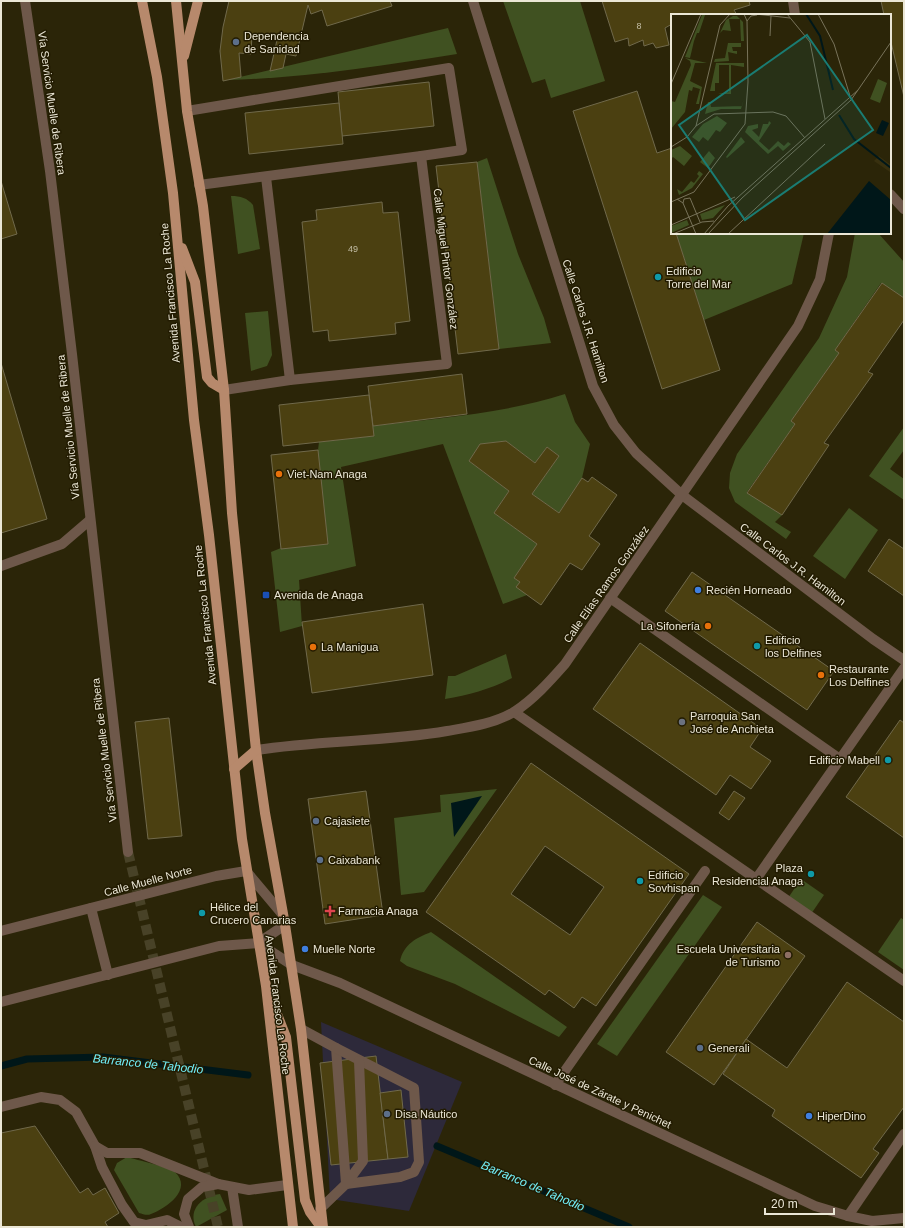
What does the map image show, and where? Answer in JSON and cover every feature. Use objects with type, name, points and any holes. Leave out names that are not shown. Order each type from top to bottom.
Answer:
[{"type":"main road","name":"Avenida Francisco La Roche","points":[[142,1],[157,77],[179,241],[182,298],[190,382],[234,769],[246,871],[266,986],[287,1185],[293,1227]]},
{"type":"main road","name":"Avenida Francisco La Roche","points":[[176,1],[187,111],[199,185],[224,390],[232,513],[256,750],[265,813],[292,965],[301,1029],[322,1227]]},
{"type":"main road","points":[[182,62],[198,1]]},
{"type":"main road","points":[[179,241],[195,282],[207,377],[212,383],[224,390]]},
{"type":"main road","points":[[234,769],[256,750]]},
{"type":"main road","points":[[266,986],[286,1037],[305,1200],[310,1212],[322,1227]]},
{"type":"street","name":"Vía Servicio Muelle de Ribera","points":[[25,1],[51,179],[128,852]]},
{"type":"street","name":"Calle Carlos J.R. Hamilton","points":[[473,1],[592,386],[614,425],[636,453],[682,495],[873,640],[904,660]]},
{"type":"street","points":[[793,1],[795,14]]},
{"type":"street","points":[[187,111],[449,68],[462,150],[199,185]]},
{"type":"street","name":"Calle Miguel Pintor González","points":[[224,390],[290,380],[447,364],[421,156]]},
{"type":"street","points":[[266,176],[290,380]]},
{"type":"street","points":[[891,195],[904,209]]},
{"type":"street","name":"Calle Elías Ramos González","points":[[256,750],[285,746],[416,736],[483,725],[514,712],[545,686],[565,664],[798,326],[820,279],[830,234]]},
{"type":"street","points":[[1,566],[62,544],[90,520]]},
{"type":"street","points":[[610,598],[840,759]]},
{"type":"street","points":[[756,879],[904,668]]},
{"type":"street","points":[[514,712],[904,981]]},
{"type":"street","points":[[1,1002],[219,946],[258,943],[284,920],[246,871]]},
{"type":"street","name":"Calle Muelle Norte","points":[[1,931],[216,876],[246,871]]},
{"type":"street","points":[[555,1085],[705,871]]},
{"type":"street","points":[[91,908],[108,975]]},
{"type":"street","points":[[258,943],[292,965]]},
{"type":"street","name":"Calle José de Zárate y Penichet","points":[[292,965],[340,983],[815,1206],[848,1216],[872,1221],[904,1218]]},
{"type":"street","points":[[301,1029],[359,1061],[414,1088],[418,1162],[414,1172],[400,1177],[346,1184]]},
{"type":"street","points":[[336,1048],[346,1184]]},
{"type":"street","points":[[320,1209],[346,1184],[363,1161],[359,1061]]},
{"type":"street","points":[[1,1107],[41,1097],[60,1100],[76,1112],[95,1146],[102,1167],[122,1205],[134,1222],[146,1225],[167,1220],[181,1227]]},
{"type":"street","points":[[848,1216],[904,1134]]},
{"type":"street","points":[[95,1146],[107,1153],[140,1153],[218,1184],[232,1187],[249,1190],[287,1185]]},
{"type":"street","points":[[189,1227],[184,1214],[188,1199],[202,1187],[218,1184]]},
{"type":"street","points":[[232,1187],[238,1227]]},
{"type":"shaded area","points":[[482,796],[454,837],[451,803]]},
{"type":"shaded area","name":"Disa Náutico","points":[[321,1022],[462,1082],[409,1211],[330,1199]]},
{"type":"green space","points":[[503,1],[580,1],[605,81],[551,98],[545,79],[532,83]]},
{"type":"green space","points":[[448,28],[457,54],[314,74],[227,80]]},
{"type":"green space","points":[[487,158],[518,254],[544,318],[551,343],[499,349],[477,162]]},
{"type":"green space","points":[[231,196],[244,198],[253,205],[260,249],[238,254]]},
{"type":"green space","points":[[676,234],[804,234],[792,284],[704,320]]},
{"type":"green space","points":[[855,234],[879,234],[904,262],[904,298],[881,283],[835,350],[839,353],[791,421],[795,424],[747,492],[782,515],[775,522],[791,532],[786,539],[735,502],[729,488],[730,473],[737,454],[819,338],[847,277]]},
{"type":"green space","points":[[268,311],[272,355],[267,366],[251,371],[245,313]]},
{"type":"green space","points":[[565,394],[575,422],[590,444],[582,478],[559,513],[532,494],[559,456],[547,447],[535,463],[506,441],[481,444],[469,461],[509,491],[494,513],[537,544],[514,578],[520,582],[527,595],[503,604],[443,444],[341,467],[356,566],[299,580],[302,626],[280,632],[271,552],[281,548],[318,450],[319,442],[373,436],[373,426],[494,411],[542,401]]},
{"type":"green space","points":[[904,427],[904,450],[890,469],[904,479],[904,500],[869,476]]},
{"type":"green space","points":[[849,508],[878,530],[845,579],[813,556]]},
{"type":"green space","points":[[506,654],[512,678],[480,691],[445,699],[448,676],[455,676]]},
{"type":"green space","points":[[497,789],[424,892],[401,895],[394,818],[441,812],[440,795]]},
{"type":"green space","points":[[801,879],[824,895],[811,914],[788,898]]},
{"type":"green space","points":[[703,895],[722,907],[617,1056],[597,1044]]},
{"type":"green space","points":[[901,918],[904,920],[904,970],[878,952]]},
{"type":"green space","points":[[431,932],[567,1027],[559,1037],[455,984],[407,966],[400,961],[404,950],[411,942]]},
{"type":"green space","points":[[127,1157],[160,1166],[175,1172],[180,1178],[181,1185],[180,1191],[176,1197],[170,1203],[151,1214],[146,1215],[139,1213],[114,1170],[117,1163]]},
{"type":"green space","points":[[220,1194],[227,1210],[196,1227],[194,1215],[198,1204],[208,1197]]},
{"type":"building","name":"Dependencia de Sanidad","points":[[229,1],[390,1],[392,6],[327,26],[322,10],[311,14],[308,5],[296,56],[286,54],[283,68],[270,71],[277,40],[252,34],[251,54],[239,53],[241,77],[223,81],[220,51],[223,27]]},
{"type":"building","points":[[602,1],[749,1],[750,5],[734,10],[736,14],[671,14],[671,25],[665,28],[669,45],[656,48],[653,43],[644,46],[643,40],[629,46],[628,38],[615,42]]},
{"type":"building","points":[[881,1],[904,1],[904,97],[891,42],[891,14],[884,14]]},
{"type":"building","points":[[429,82],[434,126],[342,136],[338,92]]},
{"type":"building","name":"Edificio Torre del Mar","points":[[637,91],[657,153],[671,148],[671,234],[676,234],[720,370],[662,389],[573,111]]},
{"type":"building","points":[[339,103],[343,144],[249,154],[245,113]]},
{"type":"building","points":[[477,162],[499,349],[458,354],[436,166]]},
{"type":"building","points":[[1,181],[17,234],[1,239]]},
{"type":"building","points":[[382,202],[383,213],[398,212],[410,321],[395,323],[396,334],[329,341],[328,330],[313,332],[302,222],[317,220],[316,210]]},
{"type":"building","points":[[882,283],[904,298],[904,320],[868,372],[873,374],[824,443],[829,445],[782,515],[747,493],[795,424],[791,421],[839,353],[835,350]]},
{"type":"building","points":[[1,363],[47,519],[1,533]]},
{"type":"building","points":[[462,374],[467,414],[373,426],[368,386]]},
{"type":"building","points":[[369,395],[374,436],[283,446],[279,405]]},
{"type":"building","points":[[506,441],[535,463],[547,447],[559,456],[532,494],[559,513],[582,478],[588,482],[592,477],[617,495],[589,536],[600,544],[582,570],[570,563],[541,605],[516,587],[520,582],[514,578],[537,544],[494,513],[509,491],[469,461],[480,444]]},
{"type":"building","points":[[318,450],[328,544],[281,549],[271,455]]},
{"type":"building","points":[[889,539],[904,549],[904,596],[868,571]]},
{"type":"building","name":"Edificio los Delfines","points":[[692,572],[834,671],[807,710],[665,611]]},
{"type":"building","points":[[423,604],[433,675],[312,693],[302,622]]},
{"type":"building","name":"Parroquia San José de Anchieta","points":[[640,643],[762,729],[750,747],[771,761],[751,789],[730,775],[716,795],[593,709]]},
{"type":"building","points":[[169,718],[182,836],[148,839],[135,722]]},
{"type":"building","name":"Edificio Mabell","points":[[900,720],[904,723],[904,838],[846,797]]},
{"type":"building","name":"Edificio Sovhispan","points":[[531,763],[689,874],[596,1006],[582,997],[574,1008],[549,990],[545,995],[426,912]],"holes":[[[545,846],[604,887],[570,935],[511,894]]]},
{"type":"building","points":[[366,791],[383,915],[325,924],[308,799]]},
{"type":"building","points":[[734,791],[745,798],[729,820],[719,813]]},
{"type":"building","points":[[757,922],[805,956],[714,1085],[666,1052]]},
{"type":"building","points":[[847,982],[904,1022],[904,1107],[873,1149],[879,1153],[861,1178],[772,1116],[775,1110],[723,1074],[746,1039],[787,1068]]},
{"type":"building","points":[[376,1056],[388,1159],[331,1165],[320,1063]]},
{"type":"building","points":[[401,1090],[408,1157],[388,1159],[380,1093]]},
{"type":"building","points":[[35,1126],[80,1193],[88,1188],[93,1195],[105,1188],[119,1213],[105,1222],[108,1227],[1,1227],[1,1133]]},
{"type":"waterway","name":"Barranco de Tahodio","points":[[1,1066],[27,1059],[103,1057],[248,1075]]},
{"type":"waterway","name":"Barranco de Tahodio","points":[[437,1146],[629,1227]]},
{"type":"tunnel","points":[[128,852],[218,1227]]},
{"type":"place","name":"Dependencia de Sanidad","points":[[236,42]]},
{"type":"place","name":"Edificio Torre del Mar","points":[[658,277]]},
{"type":"place","name":"Viet-Nam Anaga","points":[[279,474]]},
{"type":"place","name":"Recién Horneado","points":[[698,590]]},
{"type":"place","name":"Avenida de Anaga","points":[[266,595]]},
{"type":"place","name":"La Sifonería","points":[[708,626]]},
{"type":"place","name":"Edificio los Delfines","points":[[757,646]]},
{"type":"place","name":"La Manigua","points":[[313,647]]},
{"type":"place","name":"Restaurante Los Delfines","points":[[821,675]]},
{"type":"place","name":"Parroquia San José de Anchieta","points":[[682,722]]},
{"type":"place","name":"Edificio Mabell","points":[[888,760]]},
{"type":"place","name":"Cajasiete","points":[[316,821]]},
{"type":"place","name":"Caixabank","points":[[320,860]]},
{"type":"place","name":"Plaza Residencial Anaga","points":[[811,874]]},
{"type":"place","name":"Edificio Sovhispan","points":[[640,881]]},
{"type":"place","name":"Farmacia Anaga","points":[[330,911]]},
{"type":"place","name":"Hélice del Crucero Canarias","points":[[202,913]]},
{"type":"place","name":"Muelle Norte","points":[[305,949]]},
{"type":"place","name":"Escuela Universitaria de Turismo","points":[[788,955]]},
{"type":"place","name":"Generali","points":[[700,1048]]},
{"type":"place","name":"Disa Náutico","points":[[387,1114]]},
{"type":"place","name":"HiperDino","points":[[809,1116]]}]
